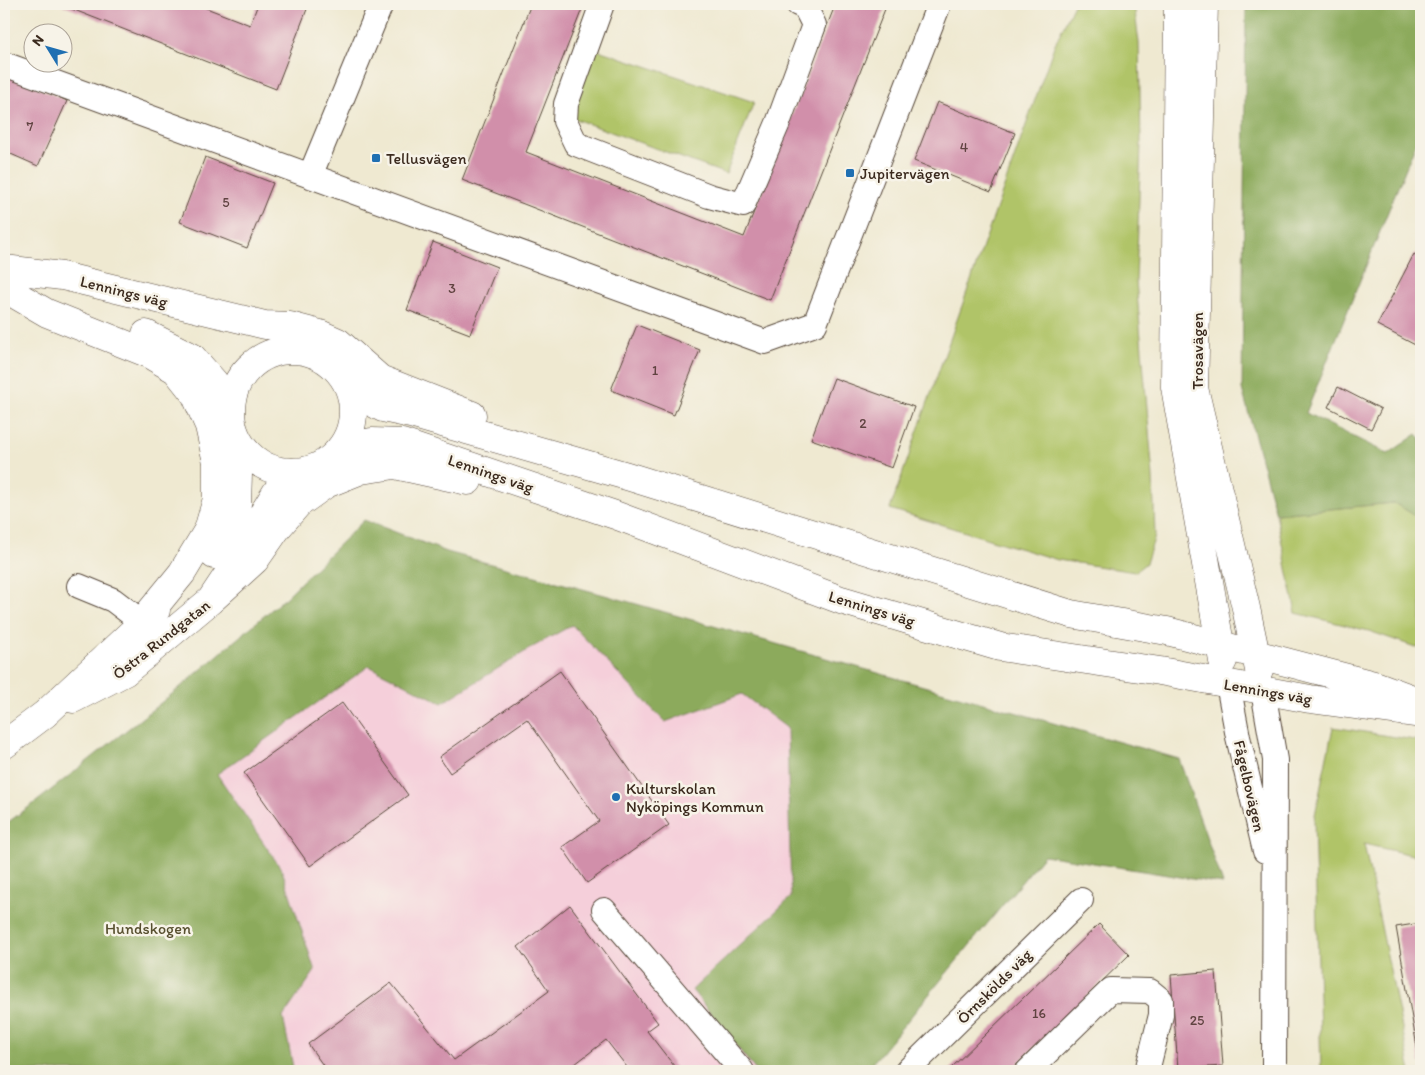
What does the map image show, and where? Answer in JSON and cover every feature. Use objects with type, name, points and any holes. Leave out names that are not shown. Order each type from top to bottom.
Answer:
[{"type":"main road","name":"Trosavägen","points":[[1178,4],[1175,387],[1219,645],[1228,684]]},
{"type":"main road","name":"Trosavägen","points":[[1204,4],[1194,388],[1264,690]]},
{"type":"main road","name":"Lennings väg","points":[[4,269],[62,276],[265,325],[290,326],[320,334],[338,342],[380,379],[627,476]]},
{"type":"main road","name":"Lennings väg","points":[[4,275],[287,349]]},
{"type":"main road","name":"Lennings väg","points":[[4,280],[152,337],[192,357],[214,382],[230,406]]},
{"type":"main road","points":[[4,288],[47,313],[146,353],[176,370],[194,394],[209,426],[217,462],[217,499],[208,530],[182,573],[142,622]]},
{"type":"main road","points":[[287,349],[307,351],[326,359],[341,373],[350,391],[354,411],[350,431],[341,448],[326,462],[308,470],[278,471],[255,461],[239,443],[232,425],[230,406],[234,390],[241,375],[267,352],[287,349]]},
{"type":"main road","name":"Lennings väg","points":[[350,391],[383,408],[411,414],[627,476],[1070,614],[1167,631],[1378,686],[1421,702]]},
{"type":"main road","name":"Lennings väg","points":[[341,448],[372,442],[402,443],[615,514],[841,600],[1000,647],[1160,671],[1310,699],[1421,714]]},
{"type":"main road","name":"Östra Rundgatan","points":[[4,745],[45,714],[142,622],[205,570],[224,537],[237,504],[239,443]]},
{"type":"main road","points":[[211,600],[255,560],[278,527],[298,504],[326,484],[361,470],[394,464],[615,514]]},
{"type":"main road","name":"Östra Rundgatan","points":[[45,714],[125,672],[211,600],[242,555],[261,517],[278,491],[308,470]]},
{"type":"street","points":[[310,176],[381,4]]},
{"type":"street","points":[[602,4],[566,104],[565,121],[576,144],[709,196],[743,205],[778,124],[814,25],[805,7],[798,4]]},
{"type":"street","points":[[4,64],[765,342],[815,324],[939,4]]},
{"type":"street","points":[[79,586],[113,600],[142,622]]},
{"type":"street","name":"Fågelbovägen","points":[[1228,684],[1238,737],[1274,887]]},
{"type":"street","name":"Fågelbovägen","points":[[1264,690],[1275,760],[1274,1071]]},
{"type":"street","name":"Örnskölds väg","points":[[907,1071],[1081,900]]},
{"type":"street","points":[[604,910],[742,1071]]},
{"type":"street","points":[[1028,1071],[1111,990],[1150,991],[1162,1000],[1161,1016],[1148,1071]]},
{"type":"shaded area","points":[[572,625],[665,722],[742,694],[787,728],[791,897],[692,990],[756,1071],[289,1071],[293,1067],[283,1017],[315,971],[217,774],[369,666],[442,703]]},
{"type":"green space","points":[[1074,4],[1134,4],[1139,43],[1141,143],[1136,281],[1153,477],[1155,536],[1146,563],[1135,572],[1058,560],[890,509],[1054,46]]},
{"type":"green space","points":[[1246,4],[1421,4],[1421,131],[1306,413],[1388,454],[1417,434],[1421,438],[1421,519],[1394,503],[1276,514],[1242,389]]},
{"type":"green space","points":[[583,45],[754,102],[726,174],[559,113]]},
{"type":"green space","points":[[1394,503],[1421,519],[1421,649],[1369,631],[1296,613],[1276,514]]},
{"type":"green space","name":"Hundskogen","points":[[364,520],[447,552],[612,597],[1179,759],[1223,884],[1044,855],[866,1071],[756,1071],[692,990],[791,897],[787,728],[742,694],[665,722],[572,625],[442,703],[369,666],[217,774],[282,870],[315,971],[283,1017],[293,1067],[289,1071],[4,1071],[4,825],[36,802],[177,690],[285,598]]},
{"type":"green space","points":[[1333,727],[1421,741],[1421,857],[1364,844],[1411,1071],[1321,1071],[1314,820]]},
{"type":"building","points":[[59,4],[196,4],[250,25],[258,4],[309,4],[276,89]]},
{"type":"building","points":[[531,4],[584,4],[526,152],[744,237],[834,8],[823,4],[887,4],[770,300],[462,180]]},
{"type":"building","points":[[4,72],[67,101],[38,166],[4,151]]},
{"type":"building","points":[[937,102],[1015,133],[991,192],[914,161]]},
{"type":"building","points":[[205,157],[273,183],[247,248],[180,222]]},
{"type":"building","points":[[433,242],[497,267],[470,334],[407,310]]},
{"type":"building","points":[[1414,254],[1421,258],[1421,348],[1377,325]]},
{"type":"building","points":[[637,325],[700,350],[674,415],[611,390]]},
{"type":"building","points":[[834,378],[914,407],[892,468],[811,439]]},
{"type":"building","points":[[1338,387],[1381,409],[1371,429],[1328,407]]},
{"type":"building","name":"Kulturskolan Nyköpings Kommun","points":[[560,671],[669,825],[587,883],[562,847],[599,821],[527,719],[450,773],[439,757]]},
{"type":"building","points":[[342,703],[408,795],[310,866],[244,773]]},
{"type":"building","points":[[570,905],[658,1023],[647,1031],[678,1071],[630,1071],[606,1040],[566,1071],[327,1071],[308,1044],[391,983],[454,1060],[549,991],[518,947]]},
{"type":"building","points":[[1421,923],[1421,1064],[1420,1064],[1396,927]]},
{"type":"building","points":[[1099,924],[1129,955],[1010,1071],[948,1071]]},
{"type":"building","points":[[1216,971],[1223,1066],[1178,1069],[1171,975]]},
{"type":"place","name":"Tellusvägen","points":[[376,158]]},
{"type":"place","name":"Jupitervägen","points":[[850,173]]},
{"type":"place","name":"Kulturskolan Nyköpings Kommun","points":[[616,797]]}]
